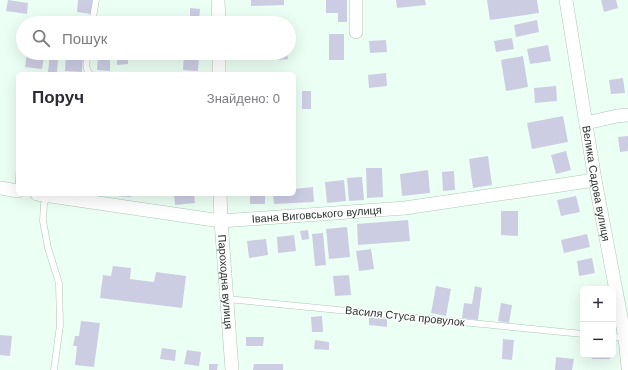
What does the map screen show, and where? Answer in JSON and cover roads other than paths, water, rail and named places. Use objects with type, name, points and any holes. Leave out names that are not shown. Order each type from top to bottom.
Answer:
[{"type":"street","points":[[218,0],[218,16]]},
{"type":"street","points":[[356,0],[356,32]]},
{"type":"street","name":"Велика Садова вулиця","points":[[566,0],[619,337],[628,367]]},
{"type":"street","points":[[219,60],[219,72]]},
{"type":"street","points":[[586,123],[624,116]]},
{"type":"street","name":"Івана Виговського вулиця","points":[[49,196],[221,221],[405,208],[595,180]]},
{"type":"street","points":[[0,188],[16,191]]},
{"type":"street","name":"Пароходна вулиця","points":[[220,196],[232,370]]},
{"type":"lane","points":[[93,16],[96,0]]},
{"type":"lane","points":[[87,60],[86,67],[88,72]]},
{"type":"lane","points":[[42,196],[44,204],[43,221],[48,248],[59,283],[60,325],[54,370]]},
{"type":"lane","name":"Василя Стуса провулок","points":[[227,299],[580,334]]}]
